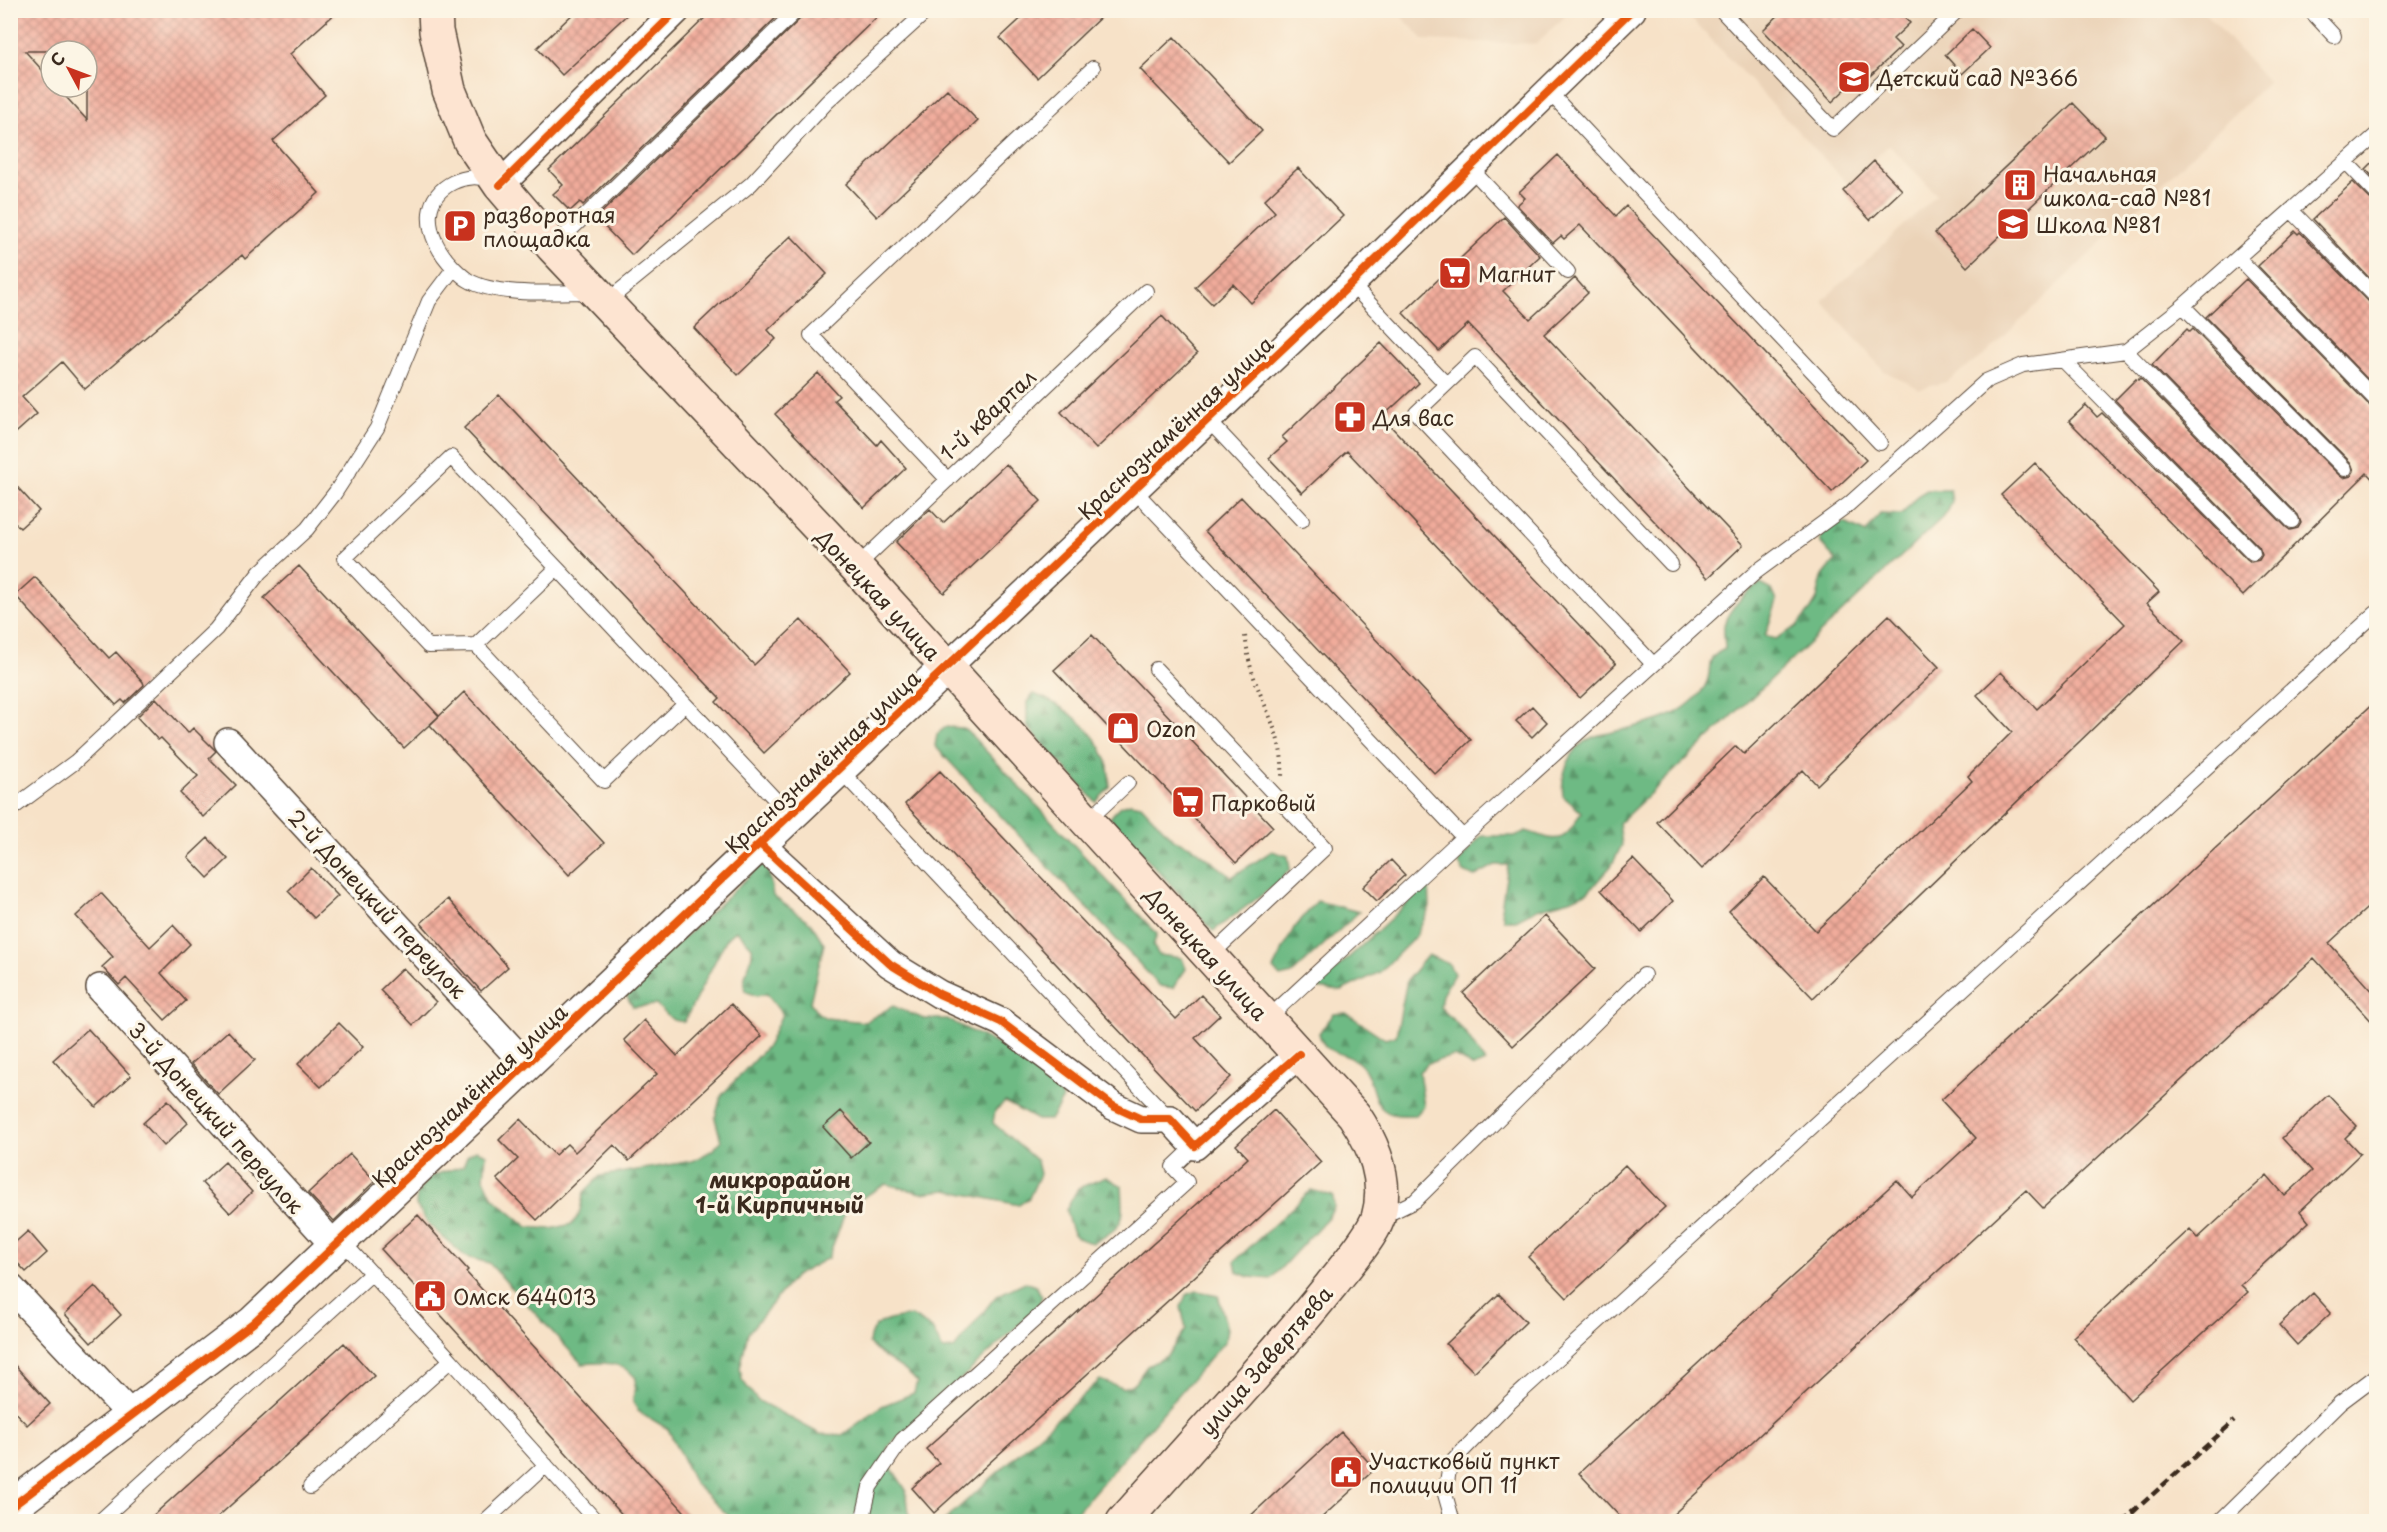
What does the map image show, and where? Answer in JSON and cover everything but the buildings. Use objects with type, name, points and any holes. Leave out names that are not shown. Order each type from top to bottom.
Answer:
[{"type":"main road","name":"Донецкая улица","points":[[435,10],[436,31],[449,90],[470,141],[500,185],[553,247],[856,567],[1354,1115],[1368,1136],[1376,1154],[1382,1186]]},
{"type":"main road","name":"улица Завертяева","points":[[1124,1521],[1306,1315],[1357,1251],[1377,1219],[1382,1186]]},
{"type":"street","points":[[500,185],[677,10]]},
{"type":"street","name":"Краснознамённая улица","points":[[11,1507],[253,1323],[1351,284],[1632,10]]},
{"type":"street","name":"2-й Донецкий переулок","points":[[228,742],[526,1065]]},
{"type":"street","points":[[760,844],[890,964],[939,994],[1001,1022],[1113,1106],[1141,1119],[1170,1119],[1195,1146],[1299,1054]]},
{"type":"street","name":"3-й Донецкий переулок","points":[[100,988],[338,1242]]},
{"type":"street","points":[[10,1287],[131,1415]]},
{"type":"lane","points":[[553,247],[796,10]]},
{"type":"lane","points":[[500,185],[480,176],[458,179],[440,192],[430,213],[434,237],[441,255],[468,280],[491,288],[601,297],[751,184],[827,102],[928,10]]},
{"type":"lane","points":[[1721,10],[1833,129],[1958,10]]},
{"type":"lane","points":[[2310,10],[2334,36]]},
{"type":"lane","points":[[948,480],[811,335],[1093,68]]},
{"type":"lane","points":[[1549,92],[1880,443]]},
{"type":"lane","points":[[1267,1019],[1463,837],[1756,572],[1849,504],[1986,381],[2023,365],[2126,351],[2183,306],[2376,135]]},
{"type":"lane","points":[[2346,162],[2376,193]]},
{"type":"lane","points":[[1471,169],[1568,272]]},
{"type":"lane","points":[[2291,210],[2376,297]]},
{"type":"lane","points":[[2238,258],[2376,400]]},
{"type":"lane","points":[[10,810],[75,762],[138,703],[216,629],[260,573],[307,529],[335,493],[377,428],[429,301],[454,268]]},
{"type":"lane","points":[[1351,284],[1446,384]]},
{"type":"lane","name":"1-й квартал","points":[[856,567],[1146,291]]},
{"type":"lane","points":[[2183,306],[2345,469]]},
{"type":"lane","points":[[2126,351],[2292,521]]},
{"type":"lane","points":[[1653,664],[1416,413],[1475,357],[1671,564]]},
{"type":"lane","points":[[2062,360],[2253,553]]},
{"type":"lane","points":[[1208,420],[1302,520]]},
{"type":"lane","points":[[557,568],[476,645],[428,646],[345,558],[452,457],[557,568],[790,815]]},
{"type":"lane","points":[[1134,490],[1463,837]]},
{"type":"lane","points":[[1453,1521],[1445,1494],[1450,1464],[1509,1403],[2376,613]]},
{"type":"lane","points":[[476,645],[604,780],[685,704]]},
{"type":"lane","points":[[1156,669],[1325,848],[1210,956]]},
{"type":"lane","points":[[839,769],[1170,1119]]},
{"type":"lane","points":[[1087,821],[1128,783]]},
{"type":"lane","points":[[1377,1219],[1415,1200],[1644,975]]},
{"type":"lane","points":[[862,1521],[870,1487],[902,1440],[1187,1182],[1173,1167],[1195,1146]]},
{"type":"lane","points":[[338,1242],[372,1273],[597,1521]]},
{"type":"lane","points":[[99,1521],[372,1273]]},
{"type":"lane","points":[[310,1487],[451,1360]]},
{"type":"lane","points":[[2219,1521],[2340,1403],[2376,1376]]},
{"type":"lane","points":[[484,1521],[546,1465]]},
{"type":"path","points":[[1247,608],[1245,634],[1251,668],[1271,718],[1283,765],[1280,800]]},
{"type":"shaded area","points":[[1396,11],[1570,11],[1536,44],[1424,40]]},
{"type":"shaded area","name":"Школа №81","points":[[1684,11],[2204,11],[2268,82],[1987,353],[1946,382],[1920,389],[1884,371],[1822,301],[1937,195],[1889,145],[1848,184]]},
{"type":"green space","points":[[1927,490],[1950,490],[1952,502],[1947,513],[1619,823],[1622,845],[1611,866],[1588,892],[1570,900],[1537,909],[1516,920],[1504,920],[1501,909],[1508,865],[1495,865],[1474,877],[1464,872],[1458,863],[1481,836],[1515,836],[1526,831],[1553,839],[1565,835],[1581,812],[1563,796],[1562,788],[1568,762],[1577,748],[1595,736],[1672,715],[1692,701],[1708,680],[1713,657],[1725,649],[1726,619],[1744,596],[1761,584],[1772,590],[1777,601],[1765,636],[1776,639],[1796,627],[1817,599],[1822,577],[1836,560],[1820,542],[1825,530],[1834,523],[1845,523],[1866,533],[1880,514],[1902,515],[1917,496]]},
{"type":"green space","points":[[1034,694],[1056,704],[1077,719],[1101,748],[1107,762],[1110,787],[1096,802],[1027,726],[1027,702]]},
{"type":"green space","points":[[946,727],[963,728],[973,737],[1157,934],[1153,946],[1159,955],[1182,958],[1186,969],[1173,988],[1160,986],[935,746],[937,734]]},
{"type":"green space","points":[[1130,803],[1141,805],[1173,839],[1194,848],[1232,877],[1272,851],[1288,856],[1290,869],[1278,883],[1213,931],[1110,818],[1119,807]]},
{"type":"green space","points":[[762,864],[769,872],[773,896],[811,923],[824,944],[810,1002],[817,1012],[826,1018],[865,1022],[893,1006],[924,1019],[947,1019],[1033,1062],[1052,1077],[1063,1099],[1050,1120],[1037,1120],[1005,1102],[995,1111],[993,1123],[1037,1161],[1040,1174],[1029,1198],[1019,1205],[946,1190],[922,1193],[886,1184],[853,1203],[845,1213],[828,1258],[795,1276],[748,1333],[740,1368],[742,1380],[757,1400],[820,1434],[842,1435],[882,1406],[914,1393],[917,1382],[912,1376],[880,1354],[869,1343],[878,1325],[912,1316],[932,1329],[943,1350],[954,1349],[996,1296],[1025,1282],[1036,1286],[1042,1296],[1038,1307],[887,1448],[887,1461],[906,1490],[910,1521],[734,1521],[694,1483],[668,1429],[638,1411],[633,1400],[636,1378],[630,1372],[611,1364],[582,1364],[489,1263],[466,1257],[429,1225],[416,1205],[417,1193],[431,1176],[463,1166],[467,1156],[476,1150],[486,1154],[484,1178],[493,1198],[528,1227],[551,1229],[572,1224],[579,1215],[584,1192],[600,1176],[693,1161],[713,1150],[721,1141],[715,1118],[721,1096],[768,1045],[782,1014],[767,994],[756,996],[745,991],[744,984],[752,947],[736,930],[727,938],[684,1022],[673,1020],[656,1005],[633,1007],[627,997],[631,987]]},
{"type":"green space","points":[[1429,883],[1430,907],[1416,936],[1380,972],[1341,991],[1316,988]]},
{"type":"green space","points":[[1317,901],[1359,912],[1292,974],[1280,977],[1273,969],[1294,928]]},
{"type":"green space","points":[[1428,955],[1449,964],[1454,974],[1442,995],[1440,1007],[1464,1031],[1485,1062],[1474,1067],[1454,1056],[1428,1063],[1419,1072],[1424,1106],[1416,1115],[1395,1115],[1380,1106],[1368,1075],[1361,1065],[1326,1047],[1319,1033],[1334,1014],[1346,1013],[1385,1039],[1396,1036],[1407,980]]},
{"type":"green space","points":[[1106,1177],[1122,1186],[1121,1221],[1112,1232],[1093,1243],[1080,1239],[1073,1233],[1066,1210],[1078,1188]]},
{"type":"green space","points":[[1311,1190],[1333,1196],[1334,1207],[1328,1217],[1271,1279],[1249,1277],[1237,1272],[1235,1261]]},
{"type":"green space","points":[[1197,1291],[1218,1295],[1227,1329],[1225,1341],[1069,1521],[944,1521],[1100,1380],[1122,1388],[1134,1384],[1147,1366],[1167,1356],[1186,1329],[1181,1307],[1186,1295]]},
{"type":"railway","points":[[2122,1522],[2234,1421]]},
{"type":"cycle path","points":[[500,185],[677,10]]},
{"type":"cycle path","points":[[10,1508],[253,1323],[1351,284],[1632,10]]},
{"type":"cycle path","points":[[760,844],[890,964],[939,994],[1001,1022],[1113,1106],[1141,1119],[1170,1119],[1195,1146],[1299,1054]]},
{"type":"place","name":"Детский сад №366","points":[[1854,77]]},
{"type":"place","name":"Начальная школа-сад №81","points":[[2020,185]]},
{"type":"place","name":"Школа №81","points":[[2013,224]]},
{"type":"place","name":"разворотная площадка","points":[[460,226]]},
{"type":"place","name":"Магнит","points":[[1455,273]]},
{"type":"place","name":"Для вас","points":[[1350,417]]},
{"type":"place","name":"Ozon","points":[[1123,728]]},
{"type":"place","name":"Парковый","points":[[1188,802]]},
{"type":"place","name":"Омск 644013","points":[[430,1296]]},
{"type":"place","name":"Участковый пункт полиции ОП 11","points":[[1346,1472]]},
{"type":"district","name":"микрорайон 1-й Кирпичный","points":[[780,1190]]}]
